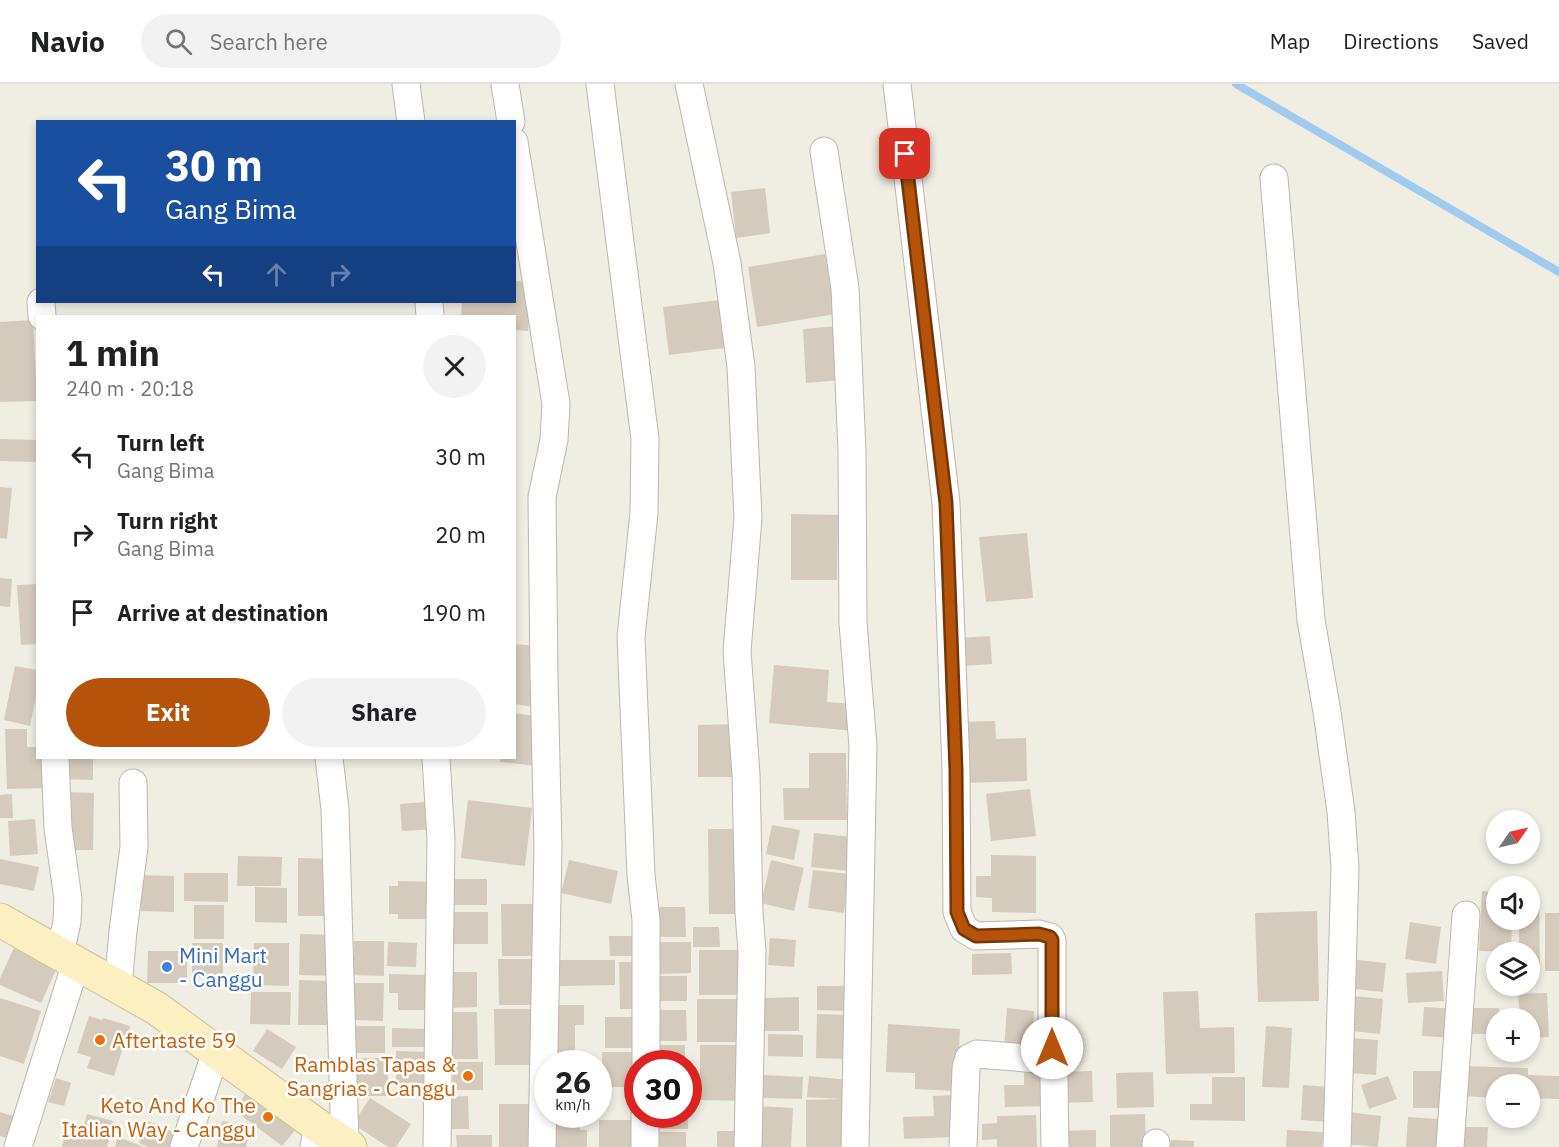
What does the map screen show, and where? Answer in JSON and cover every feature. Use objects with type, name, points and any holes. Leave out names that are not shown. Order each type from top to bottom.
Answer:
[{"type":"street","points":[[406,84],[411,120]]},
{"type":"street","points":[[505,84],[511,120]]},
{"type":"street","points":[[600,84],[645,439],[644,513],[631,638],[641,875],[646,920],[645,1050]]},
{"type":"street","points":[[689,84],[727,263],[741,367],[748,518],[737,651],[746,774],[752,951],[748,1147]]},
{"type":"street","points":[[897,84],[946,503],[956,770],[957,912],[964,929],[976,936],[1039,934],[1050,937],[1052,940],[1052,1048],[1047,1056],[1039,1059],[977,1054],[969,1058],[966,1068],[963,1147]]},
{"type":"street","points":[[824,151],[845,288],[852,452],[853,624],[863,746],[855,1147]]},
{"type":"street","points":[[516,154],[556,404],[554,440],[542,497],[548,847],[542,1147]]},
{"type":"street","points":[[1274,178],[1311,620],[1328,712],[1341,812],[1345,868],[1337,1147]]},
{"type":"street","points":[[18,1147],[68,958],[68,899],[58,828],[56,759]]},
{"type":"street","points":[[329,759],[335,808],[332,1141]]},
{"type":"street","points":[[436,759],[441,839],[436,1147]]},
{"type":"street","points":[[118,986],[134,847],[133,783]]},
{"type":"street","points":[[1450,1147],[1466,915]]},
{"type":"street","points":[[0,920],[156,1008],[332,1141]]},
{"type":"street","points":[[184,1147],[216,1052]]},
{"type":"street","points":[[1054,1078],[1055,1147]]},
{"type":"street","points":[[645,1128],[645,1147]]},
{"type":"building","points":[[765,188],[770,233],[736,238],[731,192]]},
{"type":"building","points":[[825,254],[835,314],[757,327],[748,267]]},
{"type":"building","points":[[516,281],[531,282],[528,331],[516,330],[516,315],[461,315],[462,303],[516,303]]},
{"type":"building","points":[[727,299],[733,347],[669,355],[663,307]]},
{"type":"building","points":[[33,320],[36,401],[0,402],[0,322]]},
{"type":"building","points":[[838,326],[842,380],[806,383],[803,329]]},
{"type":"building","points":[[0,439],[36,440],[36,462],[0,461]]},
{"type":"building","points":[[0,487],[12,488],[7,539],[0,538]]},
{"type":"building","points":[[791,514],[838,515],[837,580],[791,580]]},
{"type":"building","points":[[1027,533],[1033,598],[986,602],[979,537]]},
{"type":"building","points":[[0,578],[12,579],[10,607],[0,606]]},
{"type":"building","points":[[36,584],[36,644],[21,645],[17,585]]},
{"type":"building","points":[[990,636],[992,664],[963,666],[960,638]]},
{"type":"building","points":[[516,644],[540,646],[533,707],[516,704]]},
{"type":"building","points":[[774,665],[829,670],[827,702],[856,704],[854,731],[769,723]]},
{"type":"building","points":[[15,666],[36,670],[36,698],[30,726],[4,720]]},
{"type":"building","points":[[516,713],[543,717],[537,766],[500,762],[500,759],[516,759]]},
{"type":"building","points":[[995,721],[996,739],[1026,738],[1027,781],[962,783],[960,722]]},
{"type":"building","points":[[740,724],[741,777],[698,777],[698,725]]},
{"type":"building","points":[[5,729],[27,729],[27,747],[36,747],[36,759],[44,759],[45,788],[7,789]]},
{"type":"building","points":[[809,753],[846,753],[847,820],[784,820],[783,788],[809,788]]},
{"type":"building","points":[[59,759],[93,759],[93,780],[59,779]]},
{"type":"building","points":[[1030,789],[1036,836],[991,841],[986,794]]},
{"type":"building","points":[[64,792],[94,793],[93,850],[64,850]]},
{"type":"building","points":[[12,794],[13,818],[0,818],[0,795]]},
{"type":"building","points":[[468,800],[532,808],[525,866],[461,858]]},
{"type":"building","points":[[438,801],[440,829],[402,831],[400,804]]},
{"type":"building","points":[[35,819],[38,854],[10,856],[8,821]]},
{"type":"building","points":[[772,825],[800,830],[794,860],[766,854]]},
{"type":"building","points":[[708,829],[743,829],[742,914],[709,914]]},
{"type":"building","points":[[814,833],[852,837],[849,871],[811,867]]},
{"type":"building","points":[[991,855],[1036,856],[1036,913],[992,912],[992,898],[976,897],[976,876],[991,876]]},
{"type":"building","points":[[238,856],[282,857],[281,886],[237,886]]},
{"type":"building","points":[[298,858],[331,859],[330,916],[298,916]]},
{"type":"building","points":[[0,859],[39,867],[34,891],[0,884]]},
{"type":"building","points":[[569,860],[618,871],[611,904],[561,893]]},
{"type":"building","points":[[771,860],[804,868],[794,911],[761,903]]},
{"type":"building","points":[[813,870],[849,874],[844,913],[808,908]]},
{"type":"building","points":[[184,873],[228,873],[228,902],[184,901]]},
{"type":"building","points":[[142,875],[174,876],[174,912],[141,911]]},
{"type":"building","points":[[450,879],[487,879],[487,905],[450,905]]},
{"type":"building","points":[[398,881],[436,882],[435,919],[398,919],[398,914],[389,914],[389,886],[398,886]]},
{"type":"building","points":[[255,887],[287,888],[287,923],[255,922]]},
{"type":"building","points":[[1482,891],[1486,891],[1486,930],[1512,930],[1511,942],[1486,942],[1486,951],[1479,951]]},
{"type":"building","points":[[501,904],[543,904],[543,956],[502,956]]},
{"type":"building","points":[[194,905],[224,905],[224,939],[194,939]]},
{"type":"building","points":[[654,907],[685,907],[686,937],[654,937]]},
{"type":"building","points":[[1317,911],[1319,1001],[1258,1002],[1255,913]]},
{"type":"building","points":[[453,912],[488,912],[488,944],[454,944]]},
{"type":"building","points":[[1545,913],[1559,913],[1559,971],[1545,971]]},
{"type":"building","points":[[1410,922],[1441,927],[1436,964],[1405,959]]},
{"type":"building","points":[[693,927],[719,927],[720,947],[693,947]]},
{"type":"building","points":[[1519,930],[1539,930],[1540,942],[1519,942]]},
{"type":"building","points":[[300,934],[337,935],[336,976],[299,975]]},
{"type":"building","points":[[609,936],[644,936],[644,956],[610,956]]},
{"type":"building","points":[[770,938],[796,940],[794,967],[768,965]]},
{"type":"building","points":[[354,941],[384,941],[384,976],[354,975]]},
{"type":"building","points":[[388,942],[417,943],[416,967],[387,966]]},
{"type":"building","points":[[657,942],[691,942],[691,973],[657,974]]},
{"type":"building","points":[[192,943],[223,943],[223,977],[192,977]]},
{"type":"building","points":[[254,943],[289,943],[289,986],[253,985]]},
{"type":"building","points":[[14,948],[57,968],[41,1003],[0,985],[0,978]]},
{"type":"building","points":[[699,950],[746,950],[746,995],[699,995]]},
{"type":"building","name":"Mini Mart - Canggu","points":[[148,951],[187,951],[187,983],[147,983]]},
{"type":"building","points":[[1011,953],[1012,974],[972,975],[972,954]]},
{"type":"building","points":[[498,959],[539,959],[539,1005],[499,1005]]},
{"type":"building","points":[[560,960],[615,960],[615,985],[560,986]]},
{"type":"building","points":[[1357,960],[1386,963],[1383,992],[1354,989]]},
{"type":"building","points":[[619,962],[644,962],[644,1009],[620,1009]]},
{"type":"building","points":[[1442,971],[1444,1001],[1408,1003],[1406,973]]},
{"type":"building","points":[[448,972],[477,972],[477,1007],[448,1008]]},
{"type":"building","points":[[389,974],[426,975],[425,1010],[398,1010],[398,993],[389,993]]},
{"type":"building","points":[[652,976],[687,976],[687,1001],[652,1001]]},
{"type":"building","points":[[299,980],[333,981],[332,1025],[298,1025]]},
{"type":"building","points":[[354,983],[384,983],[383,1021],[354,1020]]},
{"type":"building","points":[[817,986],[848,986],[848,1011],[817,1010]]},
{"type":"building","points":[[1198,991],[1200,1028],[1234,1027],[1235,1073],[1166,1074],[1163,992]]},
{"type":"building","points":[[251,992],[291,992],[290,1025],[250,1024]]},
{"type":"building","points":[[1540,993],[1547,993],[1549,1037],[1540,1037],[1540,1008],[1519,1008],[1518,996],[1540,996]]},
{"type":"building","points":[[1355,996],[1383,999],[1380,1034],[1352,1031]]},
{"type":"building","points":[[799,997],[799,1031],[764,1031],[764,998]]},
{"type":"building","points":[[0,998],[41,1011],[24,1064],[0,1056]]},
{"type":"building","points":[[697,999],[741,999],[741,1042],[697,1042]]},
{"type":"building","points":[[554,1005],[584,1005],[584,1025],[575,1025],[575,1050],[556,1050]]},
{"type":"building","points":[[1424,1007],[1457,1009],[1455,1038],[1422,1036]]},
{"type":"building","points":[[1007,1008],[1034,1011],[1032,1053],[1004,1051]]},
{"type":"building","points":[[1464,1008],[1486,1008],[1486,1034],[1464,1034]]},
{"type":"building","points":[[494,1009],[535,1009],[534,1065],[495,1065]]},
{"type":"building","points":[[652,1010],[686,1010],[687,1041],[652,1041]]},
{"type":"building","points":[[444,1012],[477,1012],[478,1059],[445,1059]]},
{"type":"building","points":[[817,1014],[848,1015],[847,1059],[816,1058]]},
{"type":"building","points":[[89,1016],[130,1026],[114,1076],[87,1068],[91,1057],[77,1053]]},
{"type":"building","points":[[605,1017],[641,1017],[641,1048],[605,1048]]},
{"type":"building","points":[[888,1024],[960,1029],[957,1091],[915,1089],[915,1073],[886,1072]]},
{"type":"building","points":[[356,1026],[385,1026],[385,1053],[355,1053]]},
{"type":"building","points":[[1266,1026],[1292,1028],[1289,1088],[1262,1087]]},
{"type":"building","points":[[392,1028],[424,1029],[425,1047],[392,1047]]},
{"type":"building","points":[[267,1029],[296,1047],[282,1069],[253,1051]]},
{"type":"building","points":[[768,1034],[803,1035],[803,1057],[768,1056]]},
{"type":"building","points":[[1351,1038],[1378,1040],[1376,1075],[1349,1073]]},
{"type":"building","points":[[650,1045],[685,1045],[685,1050],[650,1050]]},
{"type":"building","points":[[700,1045],[746,1045],[747,1101],[702,1100],[702,1050],[700,1050]]},
{"type":"building","points":[[396,1051],[430,1052],[430,1083],[396,1083]]},
{"type":"building","points":[[612,1052],[624,1052],[624,1087],[612,1087]]},
{"type":"building","points":[[355,1058],[388,1058],[388,1096],[355,1096]]},
{"type":"building","name":"Ramblas Tapas & Sangrias - Canggu","points":[[453,1062],[483,1062],[483,1090],[453,1090]]},
{"type":"building","points":[[1463,1066],[1528,1068],[1528,1074],[1486,1074],[1486,1097],[1462,1096]]},
{"type":"building","points":[[1024,1067],[1051,1067],[1052,1106],[1005,1107],[1004,1085],[1024,1085]]},
{"type":"building","points":[[1092,1071],[1093,1102],[1059,1103],[1058,1072]]},
{"type":"building","points":[[1413,1071],[1450,1071],[1450,1108],[1413,1108]]},
{"type":"building","points":[[1153,1072],[1154,1107],[1117,1108],[1116,1073]]},
{"type":"building","points":[[763,1075],[803,1077],[802,1099],[762,1098]]},
{"type":"building","points":[[1540,1075],[1559,1076],[1559,1099],[1540,1098]]},
{"type":"building","points":[[809,1076],[848,1080],[847,1147],[806,1147],[806,1100],[842,1099],[807,1097]]},
{"type":"building","points":[[1388,1076],[1397,1099],[1369,1109],[1361,1085]]},
{"type":"building","points":[[1212,1077],[1245,1077],[1245,1121],[1190,1120],[1190,1104],[1212,1104]]},
{"type":"building","points":[[56,1078],[71,1083],[64,1106],[48,1102]]},
{"type":"building","points":[[1303,1085],[1330,1087],[1328,1122],[1301,1120]]},
{"type":"building","points":[[247,1092],[296,1129],[282,1146],[234,1110]]},
{"type":"building","points":[[953,1095],[954,1137],[904,1139],[903,1117],[934,1116],[933,1096]]},
{"type":"building","points":[[468,1096],[469,1129],[447,1129],[447,1097]]},
{"type":"building","points":[[370,1098],[411,1124],[396,1147],[388,1147],[353,1124]]},
{"type":"building","points":[[499,1104],[534,1104],[534,1128],[539,1128],[539,1147],[499,1147]]},
{"type":"building","points":[[758,1106],[793,1108],[791,1147],[756,1147]]},
{"type":"building","points":[[0,1112],[13,1116],[6,1138],[0,1136]]},
{"type":"building","points":[[1349,1112],[1381,1116],[1378,1147],[1345,1144]]},
{"type":"building","points":[[87,1114],[113,1121],[107,1147],[62,1147],[65,1133],[81,1137]]},
{"type":"building","points":[[1145,1114],[1146,1147],[1110,1147],[1110,1115]]},
{"type":"building","points":[[1036,1115],[1037,1147],[997,1147],[997,1139],[982,1140],[982,1124],[997,1123],[997,1116]]},
{"type":"building","points":[[1408,1117],[1438,1119],[1437,1147],[1406,1147]]},
{"type":"building","points":[[612,1120],[624,1120],[624,1128],[640,1128],[640,1147],[599,1147],[599,1128],[612,1128]]},
{"type":"building","points":[[148,1121],[178,1134],[173,1147],[148,1147],[139,1143]]},
{"type":"building","points":[[222,1121],[250,1126],[246,1147],[217,1147]]},
{"type":"building","points":[[1463,1127],[1488,1128],[1487,1147],[1463,1147]]},
{"type":"building","points":[[550,1128],[587,1130],[587,1147],[551,1147]]},
{"type":"building","points":[[651,1128],[688,1128],[688,1129]]},
{"type":"building","points":[[1096,1130],[1096,1147],[1058,1147],[1057,1131]]},
{"type":"building","points":[[1287,1130],[1323,1132],[1322,1147],[1286,1147]]},
{"type":"building","points":[[717,1131],[745,1131],[745,1147],[717,1147]]},
{"type":"building","points":[[648,1132],[686,1132],[686,1147],[649,1147]]},
{"type":"building","points":[[456,1135],[492,1135],[492,1147],[457,1147]]},
{"type":"building","points":[[118,1137],[144,1147],[115,1147]]},
{"type":"building","points":[[1171,1140],[1194,1141],[1194,1147],[1170,1147]]},
{"type":"waterway","points":[[1236,84],[1559,272]]},
{"type":"place","name":"Mini Mart - Canggu","points":[[167,967]]},
{"type":"place","name":"Aftertaste 59","points":[[100,1040]]},
{"type":"place","name":"Ramblas Tapas & Sangrias - Canggu","points":[[468,1076]]},
{"type":"place","name":"Keto And Ko The Italian Way - Canggu","points":[[268,1117]]},
{"type":"route","points":[[905,154],[946,503],[956,770],[957,912],[964,929],[976,936],[1039,934],[1050,937],[1052,940],[1052,1048]]}]
